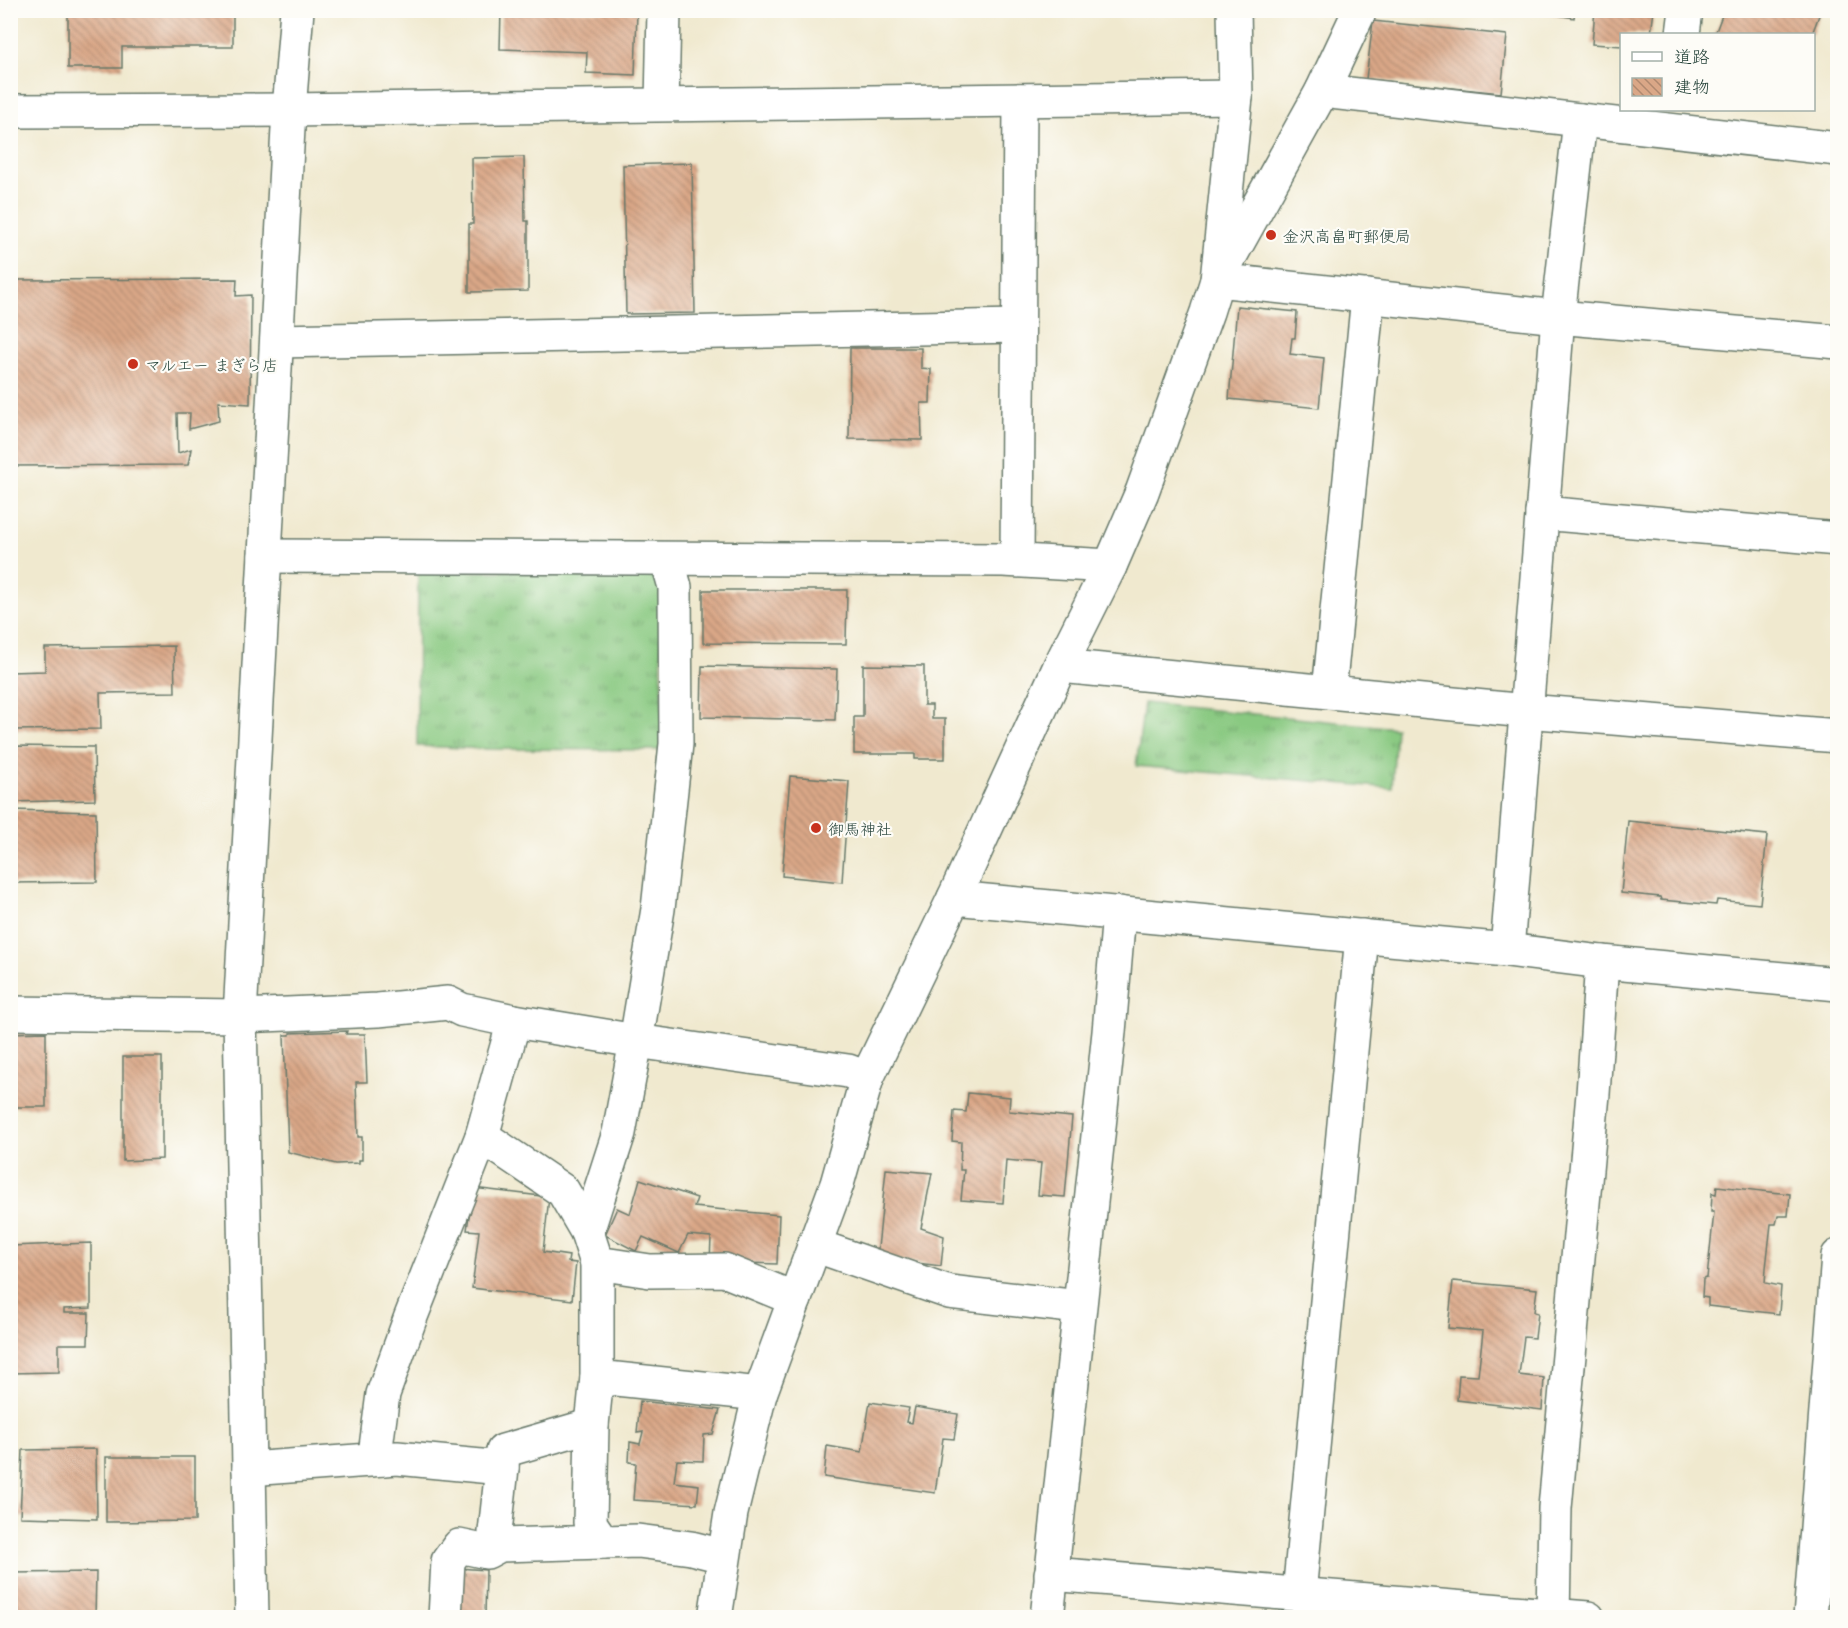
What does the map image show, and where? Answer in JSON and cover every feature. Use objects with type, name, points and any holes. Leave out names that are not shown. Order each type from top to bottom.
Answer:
[{"type":"street","points":[[252,1617],[240,1016],[289,110],[297,10]]},
{"type":"street","points":[[662,104],[664,10]]},
{"type":"street","points":[[715,1617],[731,1513],[760,1394],[837,1184],[867,1078],[954,898],[1060,666],[1110,566],[1142,492],[1208,312],[1216,280],[1236,97],[1234,10]]},
{"type":"street","points":[[1216,280],[1322,92],[1360,10]]},
{"type":"street","points":[[1683,33],[1686,10]]},
{"type":"street","points":[[1322,92],[1580,120],[1671,120],[1838,149]]},
{"type":"street","points":[[10,111],[289,110],[1236,97]]},
{"type":"street","points":[[1017,560],[1020,100]]},
{"type":"street","points":[[1507,950],[1558,317],[1580,120]]},
{"type":"street","points":[[1216,280],[1558,317],[1838,342]]},
{"type":"street","points":[[1329,692],[1368,296]]},
{"type":"street","points":[[277,341],[1018,326]]},
{"type":"street","points":[[1542,513],[1838,539]]},
{"type":"street","points":[[265,556],[1017,560],[1110,566]]},
{"type":"street","points":[[587,1232],[619,1133],[658,909],[676,744],[675,587],[666,559]]},
{"type":"street","points":[[1060,666],[1526,711],[1838,736]]},
{"type":"street","points":[[954,898],[1838,984]]},
{"type":"street","points":[[1047,1617],[1109,1032],[1119,913]]},
{"type":"street","points":[[1299,1594],[1362,936]]},
{"type":"street","points":[[1553,1616],[1556,1508],[1593,1094],[1602,962]]},
{"type":"street","points":[[10,1013],[240,1016],[378,1010],[448,1003],[462,1010],[514,1021],[848,1071],[867,1078]]},
{"type":"street","points":[[382,1459],[376,1448],[383,1394],[482,1136],[514,1021]]},
{"type":"street","points":[[482,1136],[563,1191],[587,1232],[597,1263],[597,1377],[591,1425],[590,1523],[603,1542]]},
{"type":"street","points":[[814,1245],[949,1292],[1079,1307]]},
{"type":"street","points":[[1810,1617],[1838,1256]]},
{"type":"street","points":[[597,1263],[650,1271],[724,1270],[795,1299]]},
{"type":"street","points":[[597,1377],[760,1394]]},
{"type":"street","points":[[500,1545],[495,1532],[503,1451],[591,1425]]},
{"type":"street","points":[[249,1469],[397,1458],[502,1468]]},
{"type":"street","points":[[445,1617],[448,1561],[459,1546],[487,1552],[500,1545],[638,1541],[691,1548],[723,1556]]},
{"type":"street","points":[[1051,1574],[1588,1617]]},
{"type":"green space","points":[[649,569],[660,585],[663,750],[489,749],[417,746],[418,573]]},
{"type":"green space","points":[[1144,703],[1396,728],[1392,788],[1136,766]]},
{"type":"building","points":[[68,10],[233,10],[233,47],[122,47],[122,68],[68,68]]},
{"type":"building","points":[[501,10],[637,12],[635,75],[586,73],[587,52],[500,49]]},
{"type":"building","points":[[1527,10],[1575,10],[1574,18]]},
{"type":"building","points":[[1595,10],[1654,10],[1651,33],[1620,33],[1620,46],[1592,44]]},
{"type":"building","points":[[1724,10],[1821,10],[1812,33],[1715,33]]},
{"type":"building","points":[[1373,21],[1507,35],[1501,93],[1366,79]]},
{"type":"building","points":[[524,157],[525,221],[528,221],[528,291],[469,292],[469,224],[473,224],[472,158]]},
{"type":"building","points":[[692,163],[695,313],[626,314],[623,165]]},
{"type":"building","points":[[237,279],[236,296],[251,295],[250,404],[218,402],[219,421],[189,429],[190,413],[177,413],[178,453],[191,449],[188,465],[10,466],[10,280]]},
{"type":"building","points":[[1237,306],[1297,312],[1295,338],[1292,338],[1290,354],[1324,358],[1319,408],[1229,399]]},
{"type":"building","points":[[850,348],[921,348],[921,368],[931,369],[930,403],[921,403],[922,440],[849,439]]},
{"type":"building","points":[[703,590],[847,590],[846,644],[703,643]]},
{"type":"building","points":[[174,646],[175,692],[100,693],[101,729],[10,730],[10,672],[45,671],[45,648]]},
{"type":"building","points":[[863,665],[924,666],[924,705],[932,705],[932,719],[945,719],[945,759],[915,759],[915,754],[854,754],[854,717],[863,717]]},
{"type":"building","points":[[702,666],[837,669],[835,720],[701,717]]},
{"type":"building","points":[[10,746],[94,747],[95,800],[10,802]]},
{"type":"building","name":"御馬神社","points":[[790,776],[849,781],[842,882],[782,876]]},
{"type":"building","points":[[10,810],[96,812],[97,882],[10,883]]},
{"type":"building","points":[[1628,821],[1767,835],[1760,904],[1717,900],[1716,905],[1661,900],[1660,897],[1621,893]]},
{"type":"building","points":[[347,1031],[346,1034],[365,1034],[367,1082],[356,1082],[358,1137],[362,1137],[362,1160],[359,1160],[359,1163],[336,1164],[288,1152],[284,1035]]},
{"type":"building","points":[[46,1032],[46,1107],[10,1107],[10,1033]]},
{"type":"building","points":[[123,1057],[162,1057],[162,1159],[123,1161]]},
{"type":"building","points":[[968,1093],[1010,1097],[1009,1111],[1072,1117],[1065,1197],[1038,1195],[1041,1163],[1006,1160],[1003,1203],[961,1200],[964,1170],[960,1170],[961,1142],[952,1141],[954,1111],[966,1112]]},
{"type":"building","points":[[886,1169],[932,1173],[921,1228],[944,1236],[941,1266],[877,1258]]},
{"type":"building","points":[[640,1179],[697,1198],[694,1207],[779,1215],[777,1264],[710,1262],[711,1237],[688,1235],[679,1253],[643,1237],[636,1251],[605,1235],[617,1208],[630,1214]]},
{"type":"building","points":[[1717,1186],[1790,1194],[1788,1216],[1778,1216],[1776,1224],[1771,1224],[1766,1268],[1765,1283],[1781,1286],[1779,1314],[1708,1306],[1708,1298],[1702,1297],[1703,1279],[1707,1278],[1714,1212],[1711,1212],[1712,1193],[1716,1194]]},
{"type":"building","points":[[473,1188],[549,1197],[543,1252],[569,1256],[568,1262],[576,1263],[572,1300],[472,1288],[479,1231],[467,1230]]},
{"type":"building","points":[[91,1243],[91,1308],[64,1309],[64,1313],[89,1313],[88,1344],[59,1344],[59,1372],[10,1373],[10,1313],[13,1311],[10,1311],[10,1246]]},
{"type":"building","points":[[1453,1281],[1537,1289],[1534,1312],[1538,1313],[1535,1338],[1524,1337],[1519,1375],[1544,1378],[1542,1410],[1457,1400],[1459,1375],[1478,1376],[1483,1331],[1448,1328]]},
{"type":"building","points":[[640,1401],[720,1410],[713,1434],[704,1435],[703,1461],[677,1460],[674,1482],[699,1485],[697,1504],[633,1500],[636,1463],[629,1462],[630,1442],[640,1444],[643,1432],[637,1433]]},
{"type":"building","points":[[870,1402],[909,1408],[906,1422],[912,1423],[915,1407],[958,1414],[954,1439],[943,1438],[935,1493],[824,1477],[827,1446],[862,1452]]},
{"type":"building","points":[[96,1449],[97,1519],[20,1517],[23,1450]]},
{"type":"building","points":[[106,1457],[195,1457],[195,1521],[106,1522]]},
{"type":"building","points":[[458,1568],[486,1570],[485,1618],[456,1618]]},
{"type":"building","points":[[96,1572],[95,1618],[10,1618],[10,1573]]},
{"type":"place","name":"金沢高畠町郵便局","points":[[1271,235]]},
{"type":"place","name":"マルエー まぎら店","points":[[133,364]]},
{"type":"place","name":"御馬神社","points":[[816,828]]}]
